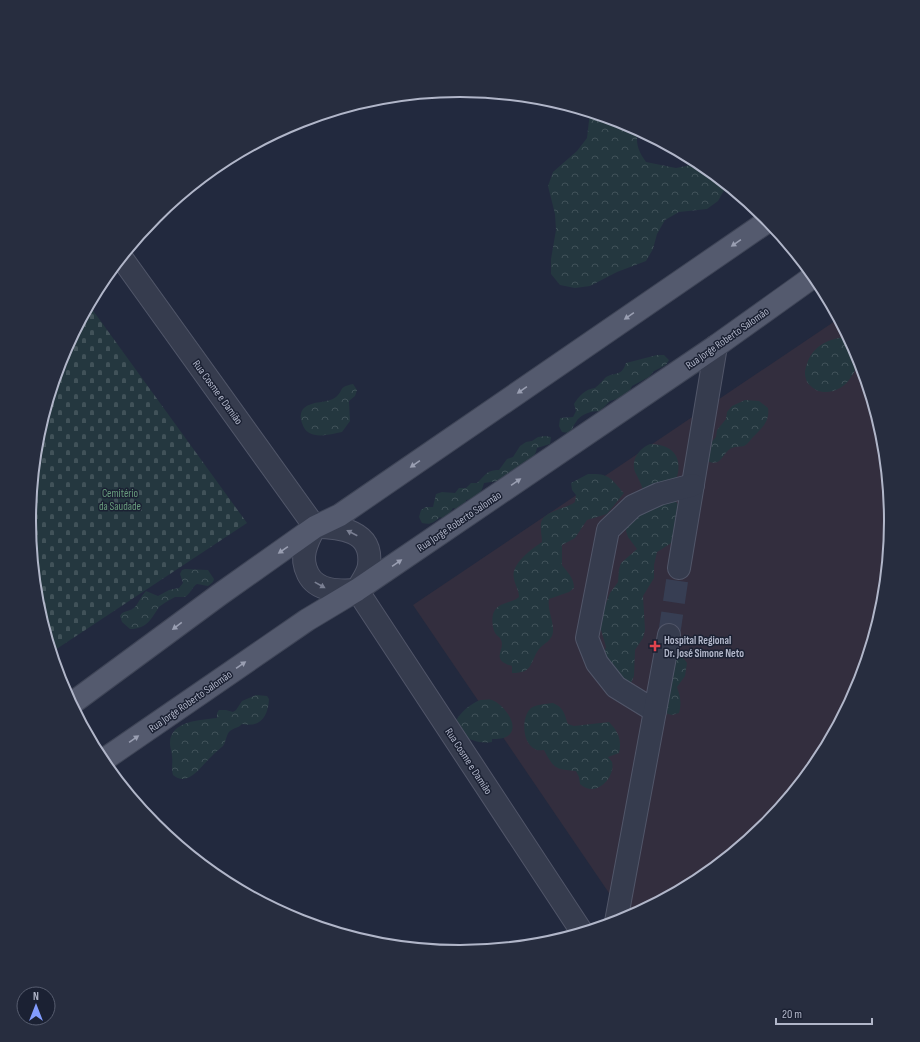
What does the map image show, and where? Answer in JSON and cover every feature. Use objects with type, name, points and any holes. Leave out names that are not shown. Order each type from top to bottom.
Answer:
[{"type":"main road","points":[[76,701],[219,595],[315,527],[340,516],[763,224]]},
{"type":"main road","name":"Rua Jorge Roberto Salomão","points":[[107,757],[307,620],[357,590],[716,346],[809,280]]},
{"type":"street","name":"Rua Cosme e Damião","points":[[125,262],[315,527]]},
{"type":"street","points":[[679,568],[716,346]]},
{"type":"street","points":[[655,711],[616,687],[597,663],[587,638],[608,530],[633,506],[659,494],[693,485]]},
{"type":"street","points":[[315,527],[344,529],[353,532],[366,545],[369,555],[369,566],[357,590],[344,591],[324,588],[316,584],[309,577],[303,559],[305,549],[315,527]]},
{"type":"street","name":"Rua Cosme e Damião","points":[[357,590],[579,928]]},
{"type":"street","points":[[617,915],[669,635]]},
{"type":"shaded area","name":"Hospital Regional Dr. José Simone Neto","points":[[834,322],[852,359],[870,411],[880,466],[883,493],[883,549],[876,604],[870,631],[852,683],[840,709],[813,757],[779,801],[760,821],[740,840],[696,874],[648,901],[622,913],[413,605]]},
{"type":"green space","points":[[589,118],[622,129],[638,136],[638,147],[646,162],[676,168],[691,165],[724,190],[718,201],[707,209],[679,212],[665,220],[657,234],[653,249],[646,261],[617,272],[590,286],[575,288],[560,285],[551,274],[551,259],[556,230],[555,214],[548,186],[553,172],[577,151],[587,138]]},
{"type":"green space","name":"Cemitério da Saudade","points":[[93,310],[247,523],[56,649],[50,631],[40,576],[37,549],[37,493],[44,438],[50,411],[68,359]]},
{"type":"green space","points":[[842,337],[855,369],[845,385],[841,388],[821,392],[809,384],[805,377],[805,370],[813,352],[823,344]]},
{"type":"green space","points":[[657,355],[664,355],[669,360],[666,365],[654,371],[649,377],[632,386],[624,397],[610,401],[600,411],[590,412],[580,417],[569,433],[562,432],[559,426],[560,418],[573,417],[576,411],[574,404],[583,393],[595,388],[608,376],[622,371],[626,363]]},
{"type":"green space","points":[[353,384],[357,390],[355,396],[349,401],[350,421],[342,432],[325,435],[313,435],[305,429],[301,421],[301,413],[304,408],[312,404],[328,401],[336,397],[343,388]]},
{"type":"green space","points":[[745,400],[759,401],[768,408],[768,417],[765,424],[744,446],[735,447],[728,450],[721,459],[715,463],[704,460],[706,448],[716,437],[717,430],[726,419],[727,412],[732,406]]},
{"type":"green space","points":[[538,437],[551,437],[550,444],[537,448],[533,458],[524,462],[522,467],[498,481],[484,483],[482,490],[476,497],[466,500],[466,506],[459,510],[453,508],[444,519],[440,517],[432,523],[422,523],[419,517],[421,510],[426,507],[433,507],[436,494],[442,492],[455,493],[459,488],[466,488],[471,483],[477,483],[489,472],[499,470],[507,459],[513,457],[520,446]]},
{"type":"green space","points":[[650,444],[665,447],[675,454],[679,465],[678,472],[676,480],[643,490],[635,472],[634,463],[639,452]]},
{"type":"green space","points":[[588,474],[601,474],[609,478],[624,493],[607,514],[587,520],[575,538],[562,545],[562,565],[572,578],[574,588],[569,592],[549,599],[553,628],[551,638],[539,649],[528,669],[519,673],[512,673],[512,666],[501,660],[500,657],[502,644],[501,639],[495,633],[493,628],[492,618],[494,612],[500,605],[519,597],[514,579],[515,568],[523,558],[542,542],[541,523],[543,519],[550,513],[575,502],[576,495],[572,490],[571,483]]},
{"type":"green space","points":[[666,499],[676,502],[680,507],[676,540],[657,552],[654,565],[654,578],[643,596],[645,630],[643,638],[635,650],[634,676],[631,683],[613,694],[606,694],[600,681],[601,660],[606,647],[600,626],[602,613],[610,593],[618,582],[621,563],[637,549],[628,537],[626,531],[627,524],[634,512]]},
{"type":"green space","points":[[182,570],[208,570],[214,579],[213,582],[208,586],[197,584],[185,597],[175,597],[166,602],[159,607],[145,625],[141,627],[130,629],[122,622],[120,616],[121,614],[134,608],[146,591],[158,596],[169,590],[179,588],[183,583],[180,574]]},
{"type":"green space","points":[[670,654],[680,656],[687,663],[685,676],[677,687],[680,700],[679,713],[672,715],[665,713]]},
{"type":"green space","points":[[256,695],[267,696],[269,699],[267,711],[259,722],[249,725],[242,724],[230,731],[223,746],[194,774],[184,779],[173,775],[170,744],[171,736],[180,726],[194,721],[217,718],[217,713],[219,710],[233,712],[242,701]]},
{"type":"green space","points":[[480,700],[492,700],[505,710],[509,715],[513,726],[509,735],[499,739],[492,739],[492,742],[483,742],[460,735],[455,723],[457,719],[465,709]]},
{"type":"green space","points":[[553,703],[562,709],[568,724],[574,726],[609,722],[617,732],[620,740],[619,753],[608,757],[612,762],[611,774],[608,780],[598,788],[586,788],[580,784],[576,771],[564,770],[556,767],[550,761],[544,750],[536,750],[527,741],[524,723],[528,712],[531,708],[536,706]]},
{"type":"tunnel","points":[[669,635],[679,568]]},
{"type":"place","name":"Hospital Regional Dr. José Simone Neto","points":[[655,646]]}]
